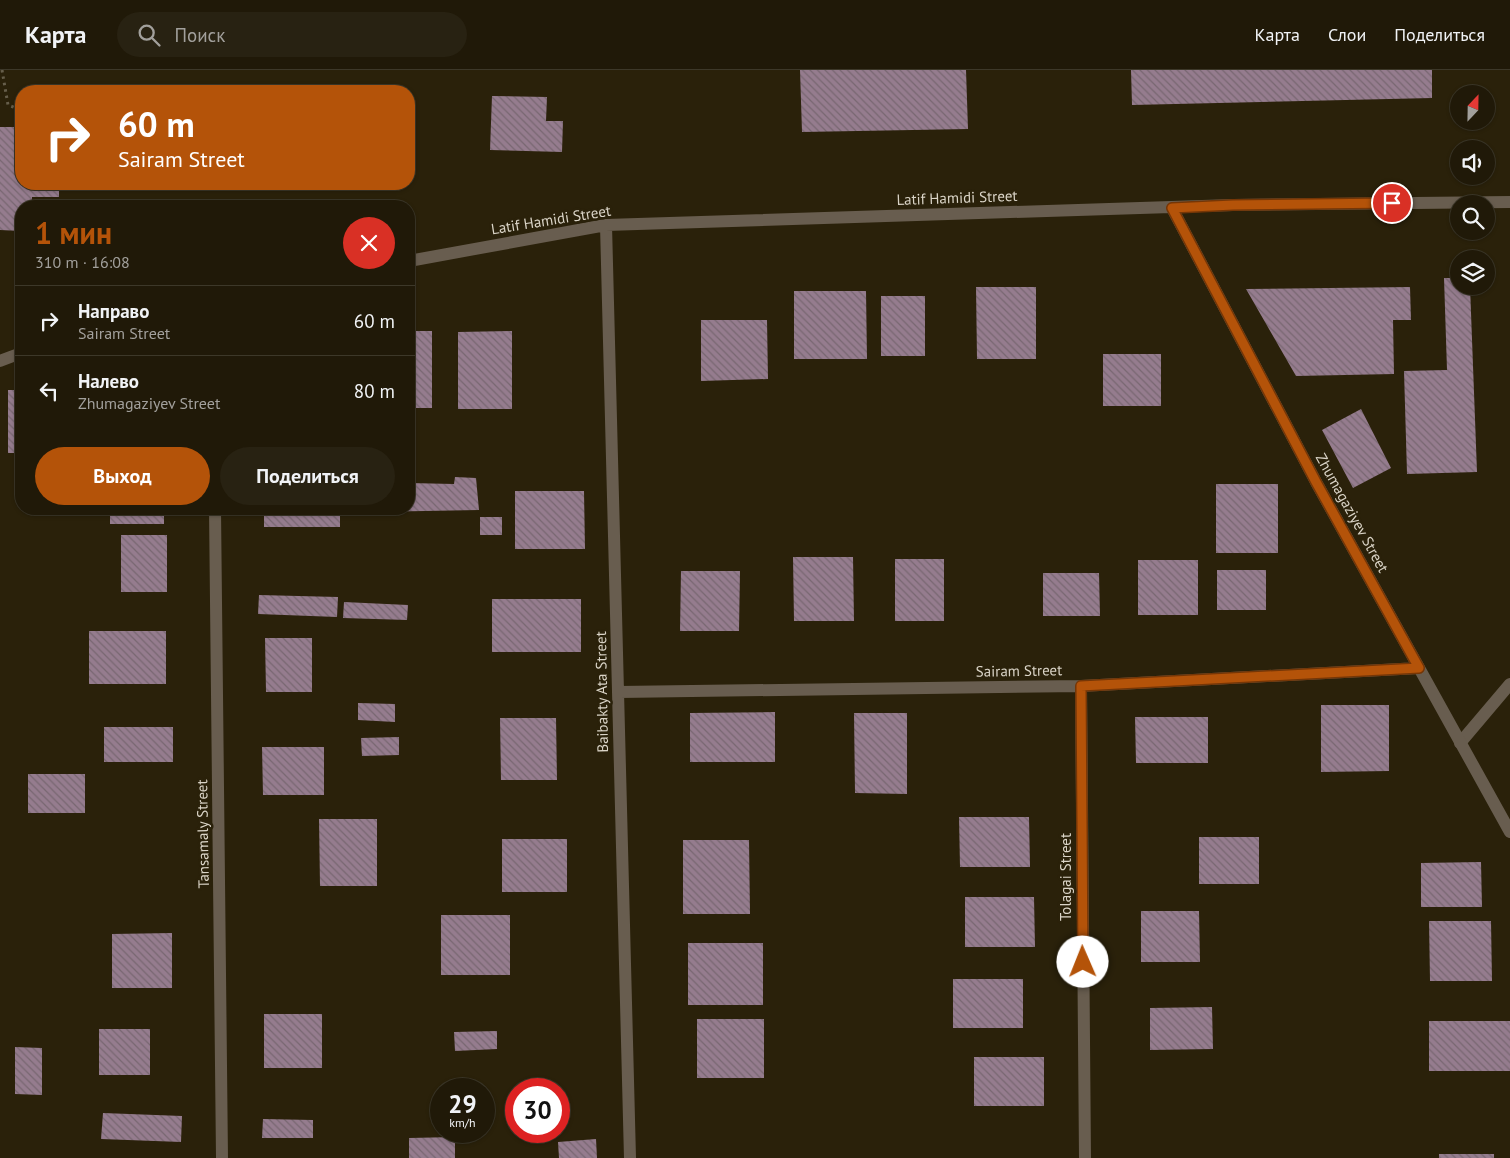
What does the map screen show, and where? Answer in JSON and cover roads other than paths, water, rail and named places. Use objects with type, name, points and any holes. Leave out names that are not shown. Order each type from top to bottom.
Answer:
[{"type":"street","name":"Latif Hamidi Street","points":[[415,260],[606,225],[1233,205],[1510,202]]},
{"type":"street","name":"Zhumagaziyev Street","points":[[1172,208],[1316,482],[1510,832]]},
{"type":"street","name":"Baibakty Ata Street","points":[[606,225],[630,1158]]},
{"type":"street","points":[[0,361],[15,355]]},
{"type":"street","name":"Tansamaly Street","points":[[215,515],[222,1158]]},
{"type":"street","name":"Sairam Street","points":[[619,692],[1081,686],[1419,668]]},
{"type":"street","points":[[1460,743],[1510,684]]},
{"type":"street","name":"Tolagai Street","points":[[1081,686],[1085,1158]]}]
